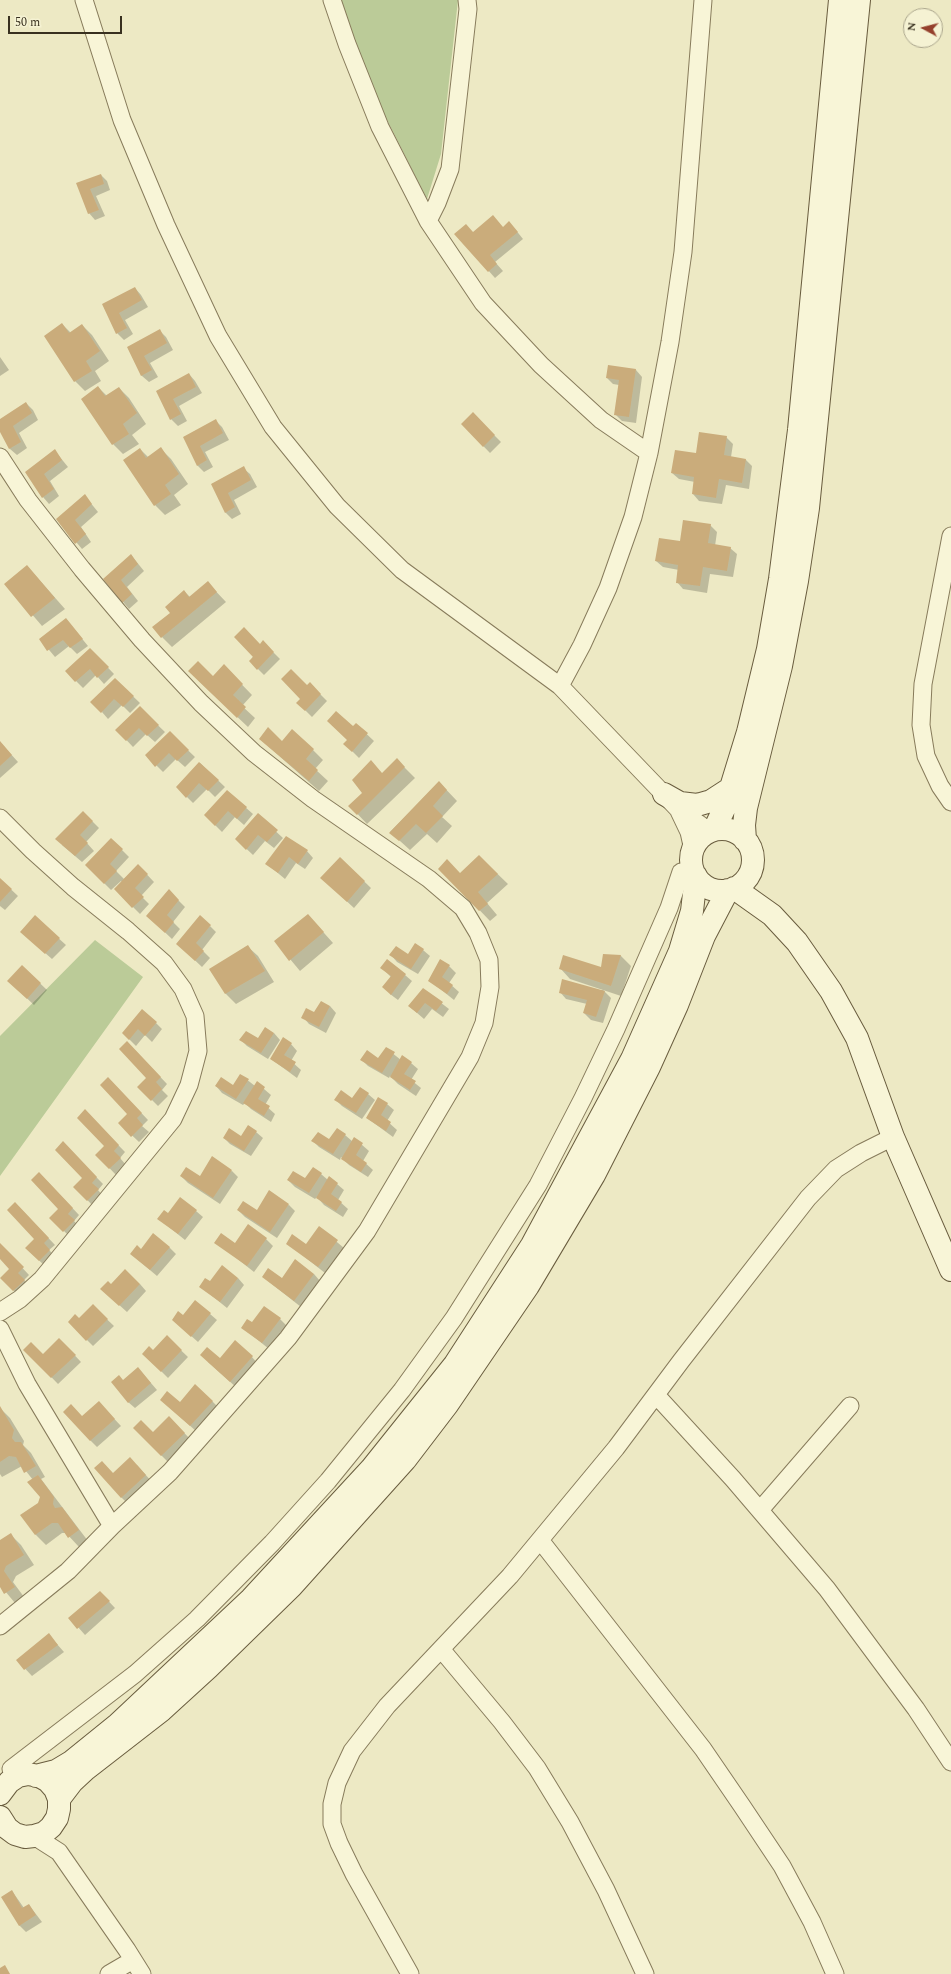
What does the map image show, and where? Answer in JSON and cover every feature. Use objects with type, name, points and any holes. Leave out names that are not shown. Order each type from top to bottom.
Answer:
[{"type":"street","points":[[84,0],[122,120],[166,225],[218,336],[273,427],[337,506],[402,570],[560,686],[671,801],[712,831]]},
{"type":"street","points":[[332,0],[347,44],[380,127],[428,221],[483,302],[541,366],[601,420],[648,453]]},
{"type":"street","points":[[428,221],[437,203],[450,169],[468,9],[467,0]]},
{"type":"street","points":[[560,686],[582,645],[608,588],[633,517],[648,453],[670,342],[683,252],[703,0]]},
{"type":"street","points":[[712,831],[720,818],[731,788],[748,732],[766,656],[780,579],[799,430],[840,0]]},
{"type":"street","points":[[745,840],[744,825],[746,808],[782,658],[797,581],[808,508],[859,0]]},
{"type":"street","points":[[0,457],[28,500],[82,570],[142,640],[201,703],[254,753],[313,799],[429,879],[463,908],[478,933],[489,960],[490,987],[484,1023],[470,1057],[367,1231],[336,1276],[283,1344],[170,1472],[112,1526],[68,1571],[0,1626]]},
{"type":"street","points":[[951,536],[923,684],[921,725],[926,756],[940,786],[951,802]]},
{"type":"street","points":[[671,801],[697,805],[711,800],[731,788]]},
{"type":"street","points":[[0,1794],[9,1782],[18,1776],[19,1770],[135,1674],[197,1619],[272,1543],[328,1481],[402,1390],[454,1318],[538,1185],[583,1098],[616,1029],[669,908],[688,874],[691,864],[692,850],[689,832],[671,801]]},
{"type":"street","points":[[0,818],[33,851],[73,887],[128,931],[164,963],[182,989],[195,1016],[198,1050],[189,1085],[173,1119],[42,1279],[20,1299],[0,1312]]},
{"type":"street","points":[[692,850],[698,839],[721,828],[732,830],[745,840],[752,853],[751,868],[754,886],[770,913],[797,942],[831,991],[857,1038],[893,1137],[950,1263]]},
{"type":"street","points":[[0,1838],[44,1833],[51,1827],[58,1809],[72,1782],[86,1769],[162,1710],[208,1668],[291,1587],[405,1460],[447,1405],[528,1286],[594,1175],[649,1067],[713,917],[731,889],[745,880],[751,868]]},
{"type":"street","points":[[688,874],[708,888],[718,890],[731,889],[770,913]]},
{"type":"street","points":[[19,1770],[56,1771],[71,1762],[118,1724],[251,1599],[371,1469],[456,1364],[532,1245],[632,1059],[680,951],[692,911],[688,874]]},
{"type":"street","points":[[713,917],[730,907],[740,905],[770,913]]},
{"type":"street","points":[[410,1974],[354,1874],[332,1824],[332,1804],[337,1783],[352,1751],[387,1706],[510,1576],[616,1448],[808,1198],[836,1169],[861,1153],[893,1137]]},
{"type":"street","points":[[0,1329],[27,1384],[112,1526]]},
{"type":"street","points":[[656,1395],[760,1510],[827,1589],[916,1709],[951,1762]]},
{"type":"street","points":[[760,1510],[850,1406]]},
{"type":"street","points":[[540,1540],[698,1743],[742,1806],[782,1866],[812,1922],[835,1974]]},
{"type":"street","points":[[441,1649],[502,1722],[536,1768],[570,1822],[606,1890],[645,1974]]},
{"type":"street","points":[[19,1770],[48,1781],[55,1789],[58,1809],[59,1852]]},
{"type":"street","points":[[0,1817],[7,1828],[28,1836],[59,1852],[137,1967],[109,1974]]},
{"type":"green space","points":[[338,0],[458,0],[441,154],[427,199],[386,118]]},
{"type":"green space","points":[[95,940],[143,977],[0,1176],[0,1036]]},
{"type":"building","points":[[101,174],[104,184],[90,189],[99,210],[88,214],[76,183]]},
{"type":"building","points":[[493,215],[503,227],[509,221],[518,232],[490,255],[497,264],[488,272],[454,234],[466,224],[473,232]]},
{"type":"building","points":[[135,287],[142,300],[119,313],[127,328],[116,334],[102,304]]},
{"type":"building","points":[[62,323],[69,333],[82,324],[100,351],[86,361],[92,371],[74,382],[44,336]]},
{"type":"building","points":[[160,329],[167,343],[144,356],[152,370],[141,376],[127,347]]},
{"type":"building","points":[[608,365],[636,369],[629,417],[614,415],[619,380],[606,378]]},
{"type":"building","points":[[189,373],[196,387],[173,399],[181,414],[170,420],[156,391]]},
{"type":"building","points":[[98,386],[105,396],[119,387],[137,413],[123,424],[129,434],[112,445],[81,399]]},
{"type":"building","points":[[26,402],[32,413],[13,426],[21,442],[9,449],[0,432],[0,419]]},
{"type":"building","points":[[473,412],[495,435],[483,447],[461,424]]},
{"type":"building","points":[[216,419],[223,433],[200,446],[207,460],[197,466],[183,437]]},
{"type":"building","points":[[699,432],[727,436],[724,455],[746,459],[742,483],[719,479],[716,498],[692,494],[694,477],[671,473],[675,450],[696,453]]},
{"type":"building","points":[[161,447],[179,474],[165,485],[171,494],[154,506],[123,460],[140,448],[146,458]]},
{"type":"building","points":[[55,449],[62,460],[44,474],[54,489],[42,498],[25,472]]},
{"type":"building","points":[[244,466],[251,480],[228,493],[235,507],[225,513],[211,484]]},
{"type":"building","points":[[85,494],[92,504],[75,520],[86,534],[75,544],[56,519]]},
{"type":"building","points":[[683,520],[711,524],[708,543],[731,547],[727,571],[703,567],[700,586],[676,583],[678,565],[655,561],[659,538],[680,541]]},
{"type":"building","points":[[131,554],[138,564],[121,580],[132,594],[122,603],[103,579]]},
{"type":"building","points":[[27,565],[55,598],[31,617],[4,584]]},
{"type":"building","points":[[208,581],[217,592],[161,638],[152,627],[170,613],[165,607],[184,590],[189,597]]},
{"type":"building","points":[[66,618],[83,639],[70,648],[63,640],[47,651],[39,639]]},
{"type":"building","points":[[244,627],[260,644],[263,640],[274,652],[257,670],[249,661],[253,657],[234,637]]},
{"type":"building","points":[[90,648],[109,667],[97,678],[90,669],[75,682],[65,671]]},
{"type":"building","points":[[198,661],[213,676],[224,664],[243,684],[233,695],[246,707],[237,718],[188,671]]},
{"type":"building","points":[[291,669],[307,685],[310,682],[321,694],[305,711],[296,703],[300,699],[281,679]]},
{"type":"building","points":[[115,678],[134,696],[123,707],[114,699],[101,713],[90,702]]},
{"type":"building","points":[[140,706],[159,725],[147,736],[139,728],[126,741],[115,730]]},
{"type":"building","points":[[336,711],[353,726],[356,723],[368,733],[352,752],[343,744],[347,740],[327,721]]},
{"type":"building","points":[[268,727],[282,741],[292,729],[314,749],[306,759],[318,770],[309,781],[259,739]]},
{"type":"building","points":[[170,731],[189,750],[177,761],[169,753],[155,767],[145,755]]},
{"type":"building","points":[[0,741],[12,755],[0,766]]},
{"type":"building","points":[[397,758],[405,767],[357,815],[348,806],[362,793],[352,780],[371,760],[382,773]]},
{"type":"building","points":[[199,762],[219,780],[208,791],[199,783],[186,798],[176,787]]},
{"type":"building","points":[[439,781],[447,790],[433,806],[443,816],[426,833],[416,824],[399,841],[389,833]]},
{"type":"building","points":[[227,790],[247,807],[237,819],[228,811],[215,826],[204,815]]},
{"type":"building","points":[[83,811],[93,821],[80,835],[88,843],[75,856],[55,839]]},
{"type":"building","points":[[258,813],[278,830],[267,842],[258,835],[246,850],[235,839]]},
{"type":"building","points":[[286,836],[308,850],[298,864],[289,857],[278,873],[265,864]]},
{"type":"building","points":[[111,838],[123,849],[110,864],[117,871],[104,884],[85,865]]},
{"type":"building","points":[[479,855],[498,874],[478,892],[488,904],[479,911],[438,869],[447,859],[460,873]]},
{"type":"building","points":[[340,857],[365,881],[347,902],[320,878]]},
{"type":"building","points":[[138,864],[148,874],[135,888],[144,897],[132,908],[114,889]]},
{"type":"building","points":[[0,878],[12,889],[0,902]]},
{"type":"building","points":[[169,889],[179,900],[167,915],[174,922],[165,933],[146,916]]},
{"type":"building","points":[[308,914],[324,932],[289,961],[274,941]]},
{"type":"building","points":[[35,915],[60,938],[45,954],[20,932]]},
{"type":"building","points":[[200,915],[211,925],[196,943],[204,951],[195,961],[176,944]]},
{"type":"building","points":[[415,943],[424,949],[411,969],[389,955],[396,946],[408,954]]},
{"type":"building","points":[[248,945],[265,971],[225,994],[209,969]]},
{"type":"building","points":[[603,954],[621,955],[611,986],[559,969],[563,955],[601,967]]},
{"type":"building","points":[[387,959],[406,974],[391,995],[382,987],[391,976],[380,968]]},
{"type":"building","points":[[440,959],[450,965],[442,977],[453,985],[447,994],[428,981]]},
{"type":"building","points":[[22,965],[41,983],[27,999],[7,981]]},
{"type":"building","points":[[562,979],[605,991],[596,1017],[583,1013],[587,1000],[559,993]]},
{"type":"building","points":[[423,988],[443,1002],[436,1011],[425,1003],[417,1013],[408,1006]]},
{"type":"building","points":[[321,1001],[330,1006],[319,1027],[301,1018],[306,1008],[314,1012]]},
{"type":"building","points":[[142,1009],[157,1022],[145,1036],[138,1029],[129,1040],[122,1033]]},
{"type":"building","points":[[265,1027],[274,1033],[261,1053],[239,1040],[246,1031],[258,1038]]},
{"type":"building","points":[[283,1037],[292,1043],[284,1055],[296,1062],[290,1072],[270,1059]]},
{"type":"building","points":[[127,1041],[161,1077],[156,1082],[162,1089],[151,1101],[137,1087],[146,1078],[119,1049]]},
{"type":"building","points":[[386,1047],[395,1052],[382,1073],[360,1060],[367,1050],[378,1058]]},
{"type":"building","points":[[402,1055],[412,1062],[404,1074],[416,1081],[410,1090],[390,1077]]},
{"type":"building","points":[[240,1074],[249,1079],[236,1099],[215,1086],[221,1077],[233,1085]]},
{"type":"building","points":[[108,1077],[142,1113],[137,1118],[143,1125],[131,1137],[118,1123],[127,1114],[100,1085]]},
{"type":"building","points":[[257,1081],[265,1087],[258,1099],[270,1106],[264,1116],[243,1103]]},
{"type":"building","points":[[360,1087],[369,1093],[356,1113],[334,1100],[341,1090],[352,1098]]},
{"type":"building","points":[[378,1097],[388,1103],[381,1115],[391,1122],[386,1131],[366,1118]]},
{"type":"building","points":[[85,1109],[119,1145],[114,1151],[121,1158],[109,1169],[95,1155],[104,1146],[77,1118]]},
{"type":"building","points":[[248,1125],[257,1131],[244,1151],[223,1138],[229,1128],[241,1136]]},
{"type":"building","points":[[337,1128],[346,1134],[333,1154],[311,1141],[318,1132],[329,1139]]},
{"type":"building","points":[[354,1137],[363,1143],[356,1155],[367,1163],[361,1172],[341,1159]]},
{"type":"building","points":[[63,1141],[97,1177],[92,1183],[99,1189],[87,1201],[73,1187],[82,1178],[55,1150]]},
{"type":"building","points":[[212,1156],[232,1170],[213,1198],[180,1176],[186,1167],[200,1176]]},
{"type":"building","points":[[313,1167],[322,1173],[309,1193],[287,1180],[293,1171],[305,1178]]},
{"type":"building","points":[[39,1172],[73,1208],[68,1214],[75,1220],[63,1232],[49,1218],[58,1209],[31,1180]]},
{"type":"building","points":[[329,1176],[338,1183],[331,1194],[342,1202],[336,1211],[316,1198]]},
{"type":"building","points":[[269,1190],[289,1204],[270,1232],[237,1210],[243,1201],[257,1210]]},
{"type":"building","points":[[180,1197],[197,1210],[178,1234],[157,1219],[164,1210],[168,1213]]},
{"type":"building","points":[[15,1202],[49,1238],[44,1243],[50,1250],[39,1261],[25,1248],[34,1239],[7,1210]]},
{"type":"building","points":[[248,1224],[267,1238],[247,1266],[214,1243],[221,1233],[235,1243]]},
{"type":"building","points":[[319,1226],[338,1240],[318,1267],[286,1244],[292,1234],[306,1244]]},
{"type":"building","points":[[153,1233],[170,1247],[150,1270],[130,1254],[137,1245],[141,1249]]},
{"type":"building","points":[[0,1243],[24,1267],[18,1273],[25,1280],[13,1291],[0,1278],[9,1269],[0,1259]]},
{"type":"building","points":[[295,1259],[314,1274],[294,1301],[262,1277],[268,1268],[282,1278]]},
{"type":"building","points":[[222,1265],[238,1278],[220,1302],[199,1287],[205,1278],[210,1281]]},
{"type":"building","points":[[125,1269],[140,1284],[119,1306],[100,1289],[108,1281],[111,1284]]},
{"type":"building","points":[[195,1300],[211,1313],[191,1337],[172,1320],[178,1311],[183,1315]]},
{"type":"building","points":[[93,1304],[108,1319],[86,1341],[68,1322],[75,1314],[79,1318]]},
{"type":"building","points":[[264,1306],[281,1318],[262,1343],[241,1328],[247,1319],[252,1322]]},
{"type":"building","points":[[167,1335],[182,1350],[161,1372],[142,1354],[149,1346],[153,1350]]},
{"type":"building","points":[[59,1338],[76,1355],[51,1378],[23,1350],[31,1342],[43,1354]]},
{"type":"building","points":[[235,1340],[253,1356],[230,1382],[200,1355],[207,1347],[220,1358]]},
{"type":"building","points":[[138,1367],[151,1383],[128,1403],[111,1382],[119,1375],[123,1380]]},
{"type":"building","points":[[195,1384],[213,1401],[190,1426],[160,1400],[167,1391],[180,1402]]},
{"type":"building","points":[[99,1401],[115,1419],[90,1441],[63,1412],[71,1404],[82,1416]]},
{"type":"building","points":[[0,1406],[14,1430],[12,1438],[15,1442],[21,1442],[36,1466],[24,1473],[16,1457],[9,1456],[0,1462]]},
{"type":"building","points":[[169,1416],[185,1433],[161,1456],[133,1428],[141,1420],[153,1432]]},
{"type":"building","points":[[130,1457],[146,1475],[121,1498],[94,1468],[102,1461],[113,1473]]},
{"type":"building","points":[[38,1475],[54,1497],[53,1504],[55,1508],[62,1507],[79,1530],[68,1538],[58,1523],[52,1523],[35,1535],[20,1515],[38,1503],[40,1497],[27,1482]]},
{"type":"building","points":[[11,1533],[24,1555],[6,1566],[4,1571],[15,1587],[4,1594],[0,1587],[0,1540]]},
{"type":"building","points":[[100,1591],[110,1601],[77,1629],[68,1618]]},
{"type":"building","points":[[49,1633],[58,1645],[24,1670],[16,1660]]},
{"type":"building","points":[[12,1890],[22,1908],[29,1904],[36,1915],[19,1926],[1,1897]]},
{"type":"building","points":[[5,1965],[10,1974],[0,1974],[0,1968]]}]
